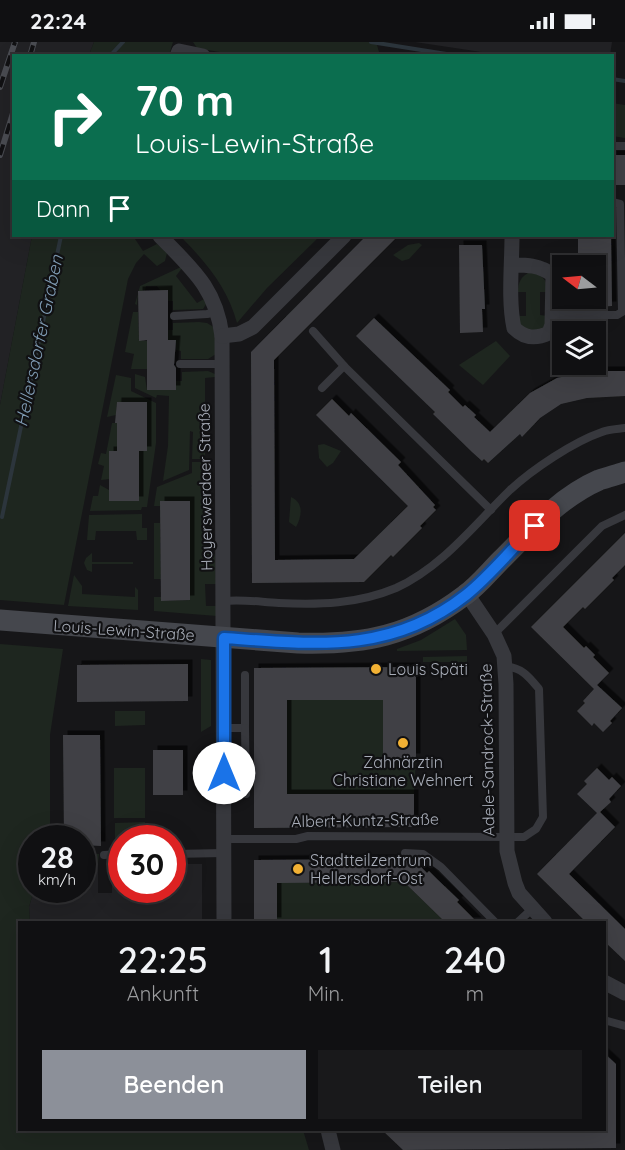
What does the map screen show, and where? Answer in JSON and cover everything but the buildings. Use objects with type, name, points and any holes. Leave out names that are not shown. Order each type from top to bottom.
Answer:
[{"type":"street","points":[[179,50],[195,54]]},
{"type":"street","name":"Hoyerswerdaer Straße","points":[[161,237],[198,275],[218,312],[222,336],[224,638]]},
{"type":"street","points":[[222,336],[239,334],[254,327],[343,237]]},
{"type":"street","points":[[512,237],[512,265],[512,319],[517,331],[527,337],[540,338],[549,333],[553,275],[533,265],[512,265]]},
{"type":"street","name":"Louis-Lewin-Straße","points":[[0,620],[328,644],[374,639],[398,633],[423,621],[467,594],[535,526],[565,501],[599,480],[625,472]]},
{"type":"street","name":"Adele-Sandrock-Straße","points":[[467,594],[494,634],[500,646],[505,667],[507,850],[514,883],[531,909],[544,921]]},
{"type":"street","points":[[224,638],[224,921]]},
{"type":"street","points":[[606,983],[625,993]]},
{"type":"street","points":[[328,1131],[333,1150]]},
{"type":"lane","points":[[552,315],[617,315],[622,312],[620,204],[614,202]]},
{"type":"lane","points":[[174,316],[218,312]]},
{"type":"lane","points":[[313,331],[344,366],[490,510]]},
{"type":"lane","points":[[180,364],[222,364]]},
{"type":"lane","points":[[322,388],[344,366]]},
{"type":"lane","points":[[224,601],[243,599],[276,603],[320,604],[358,601],[396,588],[437,562],[512,489],[565,449],[604,431],[625,428]]},
{"type":"lane","points":[[494,634],[602,526],[625,515]]},
{"type":"lane","name":"Albert-Kuntz-Straße","points":[[186,852],[308,836],[525,837],[536,829],[543,817],[539,689],[523,671],[505,667]]},
{"type":"lane","points":[[245,675],[246,794]]},
{"type":"lane","points":[[224,728],[245,728]]},
{"type":"lane","points":[[405,853],[423,854],[441,867],[494,921]]},
{"type":"lane","points":[[104,855],[108,855]]},
{"type":"lane","points":[[519,921],[531,909]]},
{"type":"lane","points":[[606,1021],[625,1026]]},
{"type":"shaded area","points":[[0,42],[94,42],[89,54],[12,54],[12,237],[32,237],[0,405]]},
{"type":"shaded area","points":[[94,42],[173,42],[169,54],[89,54]]},
{"type":"shaded area","points":[[193,42],[376,42],[380,54],[231,54],[197,48]]},
{"type":"shaded area","points":[[415,42],[612,42],[610,54],[495,54]]},
{"type":"shaded area","points":[[614,103],[625,105],[625,138],[614,136]]},
{"type":"shaded area","points":[[32,237],[134,237],[143,251],[157,244],[167,253],[165,261],[157,266],[144,254],[136,263],[128,279],[64,605],[0,600],[0,405]]},
{"type":"shaded area","points":[[181,237],[319,237],[267,288],[237,323],[222,287]]},
{"type":"shaded area","points":[[419,243],[422,245],[409,259],[402,261],[393,255],[408,245]]},
{"type":"shaded area","points":[[181,267],[176,276],[197,303],[206,298],[208,301],[203,309],[173,310],[173,301],[168,301],[157,286],[146,286],[145,291],[139,291],[140,286]]},
{"type":"shaded area","points":[[531,272],[544,279],[548,292],[540,292],[540,315],[548,316],[548,323],[540,333],[521,329],[518,316],[526,316],[526,292],[518,292],[519,283],[522,277]]},
{"type":"shaded area","points":[[133,312],[138,312],[139,340],[147,341],[147,369],[131,369],[134,354],[125,352]]},
{"type":"shaded area","points":[[173,323],[207,323],[215,328],[216,354],[208,359],[181,359],[181,351],[176,350],[176,341],[168,340],[168,330],[173,330]]},
{"type":"shaded area","points":[[496,341],[510,356],[483,385],[459,365]]},
{"type":"shaded area","points":[[208,371],[215,374],[215,377],[205,378],[205,459],[192,459],[193,432],[190,431],[189,470],[163,481],[168,446],[169,396],[157,395],[156,398],[135,388],[135,374],[145,377],[147,390],[176,390],[176,381],[182,381],[182,372]]},
{"type":"shaded area","points":[[116,375],[131,378],[131,391],[156,403],[156,443],[147,507],[142,507],[141,510],[90,511],[93,496],[98,496],[100,485],[109,490],[109,501],[139,501],[139,451],[147,451],[147,402],[117,402],[116,415],[107,417]]},
{"type":"shaded area","points":[[112,423],[117,423],[117,451],[110,479],[101,480],[104,466],[98,464],[101,453],[106,454]]},
{"type":"shaded area","points":[[324,444],[341,451],[333,463],[327,467],[319,458],[318,445]]},
{"type":"shaded area","points":[[192,462],[206,462],[206,553],[215,554],[216,584],[205,584],[206,606],[217,606],[217,616],[154,611],[154,597],[161,597],[161,601],[190,600],[190,501],[161,501],[160,506],[154,506],[157,487],[192,473]]},
{"type":"shaded area","points":[[291,497],[298,503],[301,510],[296,527],[289,522]]},
{"type":"shaded area","points":[[142,514],[142,528],[147,528],[147,540],[137,540],[136,531],[96,531],[95,540],[87,540],[89,515]]},
{"type":"shaded area","points":[[154,523],[160,523],[161,579],[154,579]]},
{"type":"shaded area","points":[[92,553],[92,562],[133,562],[133,564],[92,564],[92,572],[87,570],[84,563]]},
{"type":"shaded area","points":[[74,575],[82,586],[82,594],[135,597],[135,587],[138,590],[138,610],[68,606]]},
{"type":"shaded area","points":[[455,619],[466,635],[467,650],[397,651],[397,649],[421,640]]},
{"type":"shaded area","points":[[0,644],[63,649],[50,735],[50,825],[18,825],[18,903],[30,903],[30,921],[18,921],[18,1131],[303,1131],[309,1150],[0,1150]]},
{"type":"shaded area","points":[[467,656],[467,662],[423,662],[423,657]]},
{"type":"shaded area","points":[[201,659],[211,660],[211,726],[201,732]]},
{"type":"shaded area","points":[[287,700],[383,700],[383,758],[416,758],[414,794],[287,794]]},
{"type":"shaded area","points":[[115,711],[145,711],[145,725],[115,726]]},
{"type":"shaded area","points":[[114,768],[145,768],[145,818],[114,818]]},
{"type":"shaded area","points":[[145,822],[145,825],[115,825],[115,823]]},
{"type":"shaded area","points":[[96,854],[99,854],[98,864],[96,864]]},
{"type":"shaded area","points":[[96,864],[98,864],[98,893],[108,893],[108,903],[186,903],[186,864],[202,864],[202,921],[30,921],[30,903],[96,903]]},
{"type":"shaded area","points":[[404,882],[444,921],[277,921],[277,883]]},
{"type":"shaded area","points":[[415,1131],[593,1131],[593,1137],[418,1133]]},
{"type":"waterway","name":"Hellersdorfer Graben","points":[[112,54],[123,42]]},
{"type":"waterway","points":[[371,42],[446,54]]},
{"type":"waterway","points":[[614,79],[625,81]]},
{"type":"waterway","name":"Hellersdorfer Graben","points":[[2,517],[61,237]]},
{"type":"railway","points":[[0,87],[15,42]]},
{"type":"railway","points":[[31,54],[34,42]]},
{"type":"railway","points":[[0,155],[12,116]]},
{"type":"place","name":"Louis Späti","points":[[376,669]]},
{"type":"place","name":"Zahnärztin Christiane Wehnert","points":[[403,743]]},
{"type":"place","name":"Stadtteilzentrum Hellersdorf-Ost","points":[[298,869]]},
{"type":"route","points":[[224,773],[224,638],[328,644],[374,639],[398,633],[423,621],[467,594],[535,526]]}]
